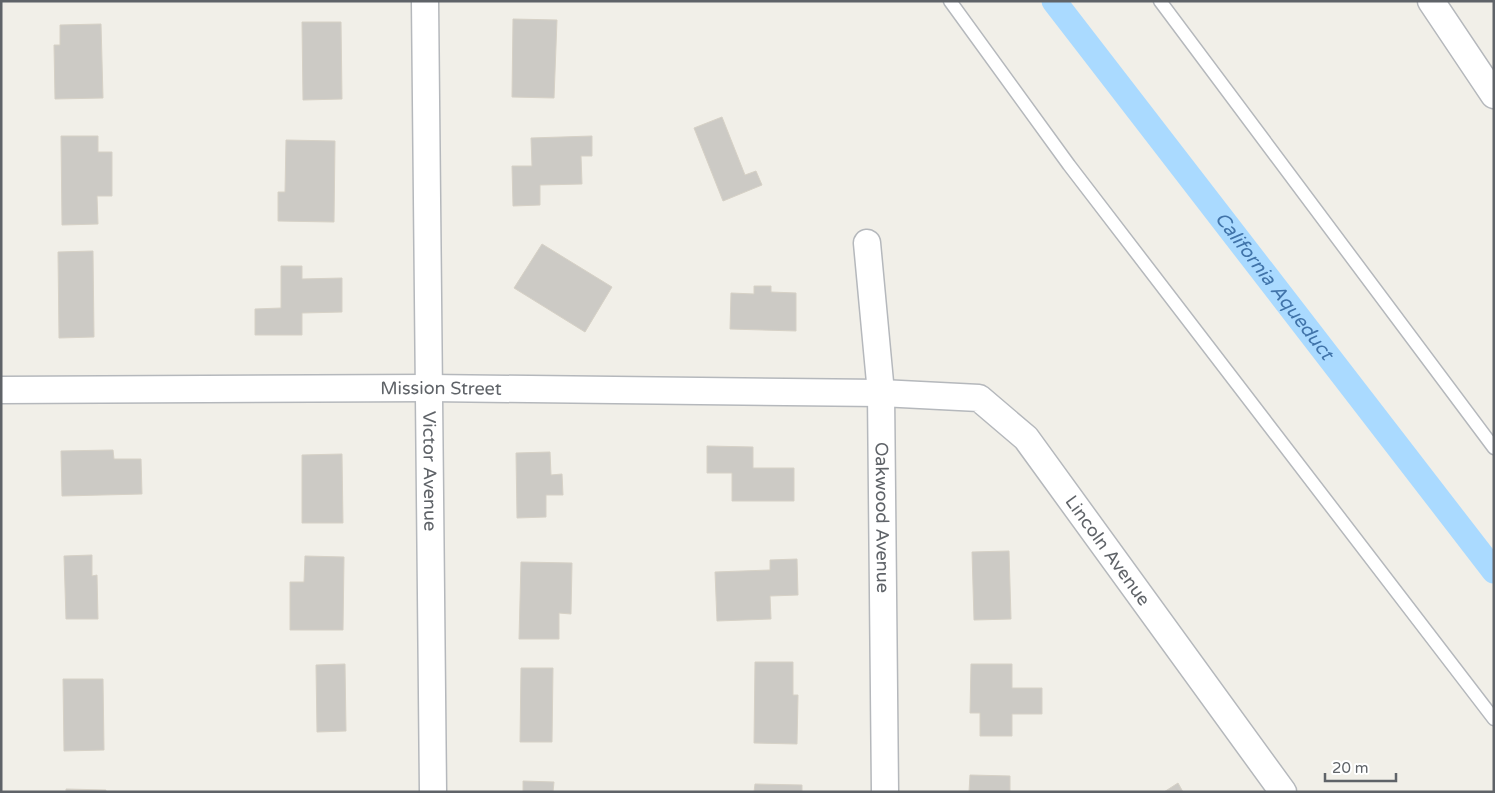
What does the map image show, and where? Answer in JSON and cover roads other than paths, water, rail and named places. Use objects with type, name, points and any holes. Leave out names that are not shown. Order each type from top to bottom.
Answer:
[{"type":"street","name":"Victor Avenue","points":[[425,1],[433,792]]},
{"type":"street","points":[[1431,1],[1494,95]]},
{"type":"street","name":"Oakwood Avenue","points":[[867,243],[880,392],[885,792]]},
{"type":"street","name":"Mission Street","points":[[1,390],[430,388],[880,392]]},
{"type":"street","name":"Lincoln Avenue","points":[[880,392],[979,398],[1026,438],[1283,792]]},
{"type":"lane","points":[[950,1],[1069,164],[1494,719]]},
{"type":"lane","points":[[1160,1],[1494,448]]},
{"type":"waterway","name":"California Aqueduct","points":[[1054,1],[1494,571]]}]
